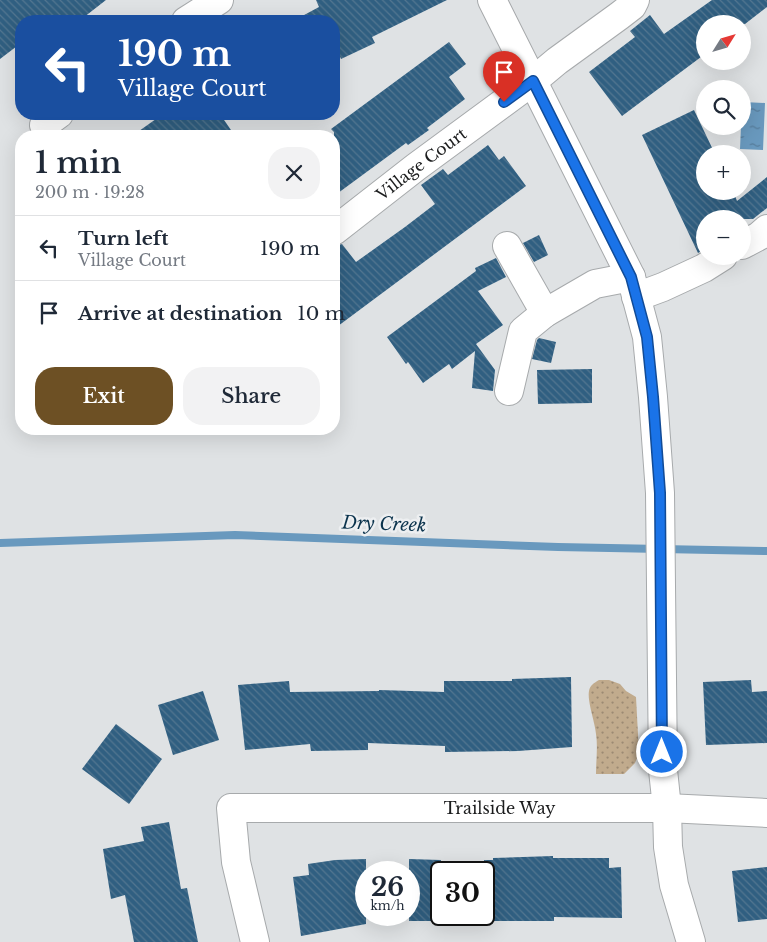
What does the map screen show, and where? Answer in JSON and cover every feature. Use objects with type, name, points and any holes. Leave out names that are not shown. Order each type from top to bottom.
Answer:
[{"type":"street","points":[[195,15],[219,0]]},
{"type":"street","points":[[492,0],[633,287],[647,337],[660,493],[663,770],[667,808],[668,847],[674,885],[691,942]]},
{"type":"street","name":"Village Court","points":[[340,226],[557,61],[641,2]]},
{"type":"street","points":[[751,240],[767,229]]},
{"type":"street","points":[[507,246],[545,313]]},
{"type":"street","points":[[509,391],[523,331],[545,313],[595,284],[663,287],[708,265]]},
{"type":"street","name":"Trailside Way","points":[[255,942],[236,862],[231,808],[667,808],[767,813]]},
{"type":"shaded area","points":[[599,680],[609,680],[620,684],[626,691],[636,697],[639,753],[635,763],[624,774],[596,774],[597,739],[589,695],[591,686]]},
{"type":"water","points":[[751,102],[765,103],[763,150],[751,149],[751,145],[740,145],[741,135],[751,135]]},
{"type":"building","points":[[0,0],[106,0],[87,15],[15,15],[15,48],[0,59]]},
{"type":"building","points":[[316,0],[447,0],[372,37],[375,43],[341,59],[340,15],[304,15],[319,7]]},
{"type":"building","points":[[712,0],[767,0],[767,7],[751,19],[751,15],[696,15],[696,61],[622,116],[589,72],[635,37],[630,31],[650,15],[664,34]]},
{"type":"building","points":[[449,42],[466,64],[449,77],[465,99],[427,128],[429,130],[408,145],[406,143],[340,192],[340,130],[331,129]]},
{"type":"building","points":[[694,110],[696,114],[696,135],[706,135],[711,145],[696,145],[696,200],[751,200],[751,190],[767,177],[767,208],[753,219],[751,219],[751,210],[696,210],[696,249],[642,135]]},
{"type":"building","points":[[155,120],[224,120],[231,130],[140,130]]},
{"type":"building","points":[[488,145],[499,160],[504,156],[526,186],[340,325],[340,244],[342,244],[356,262],[435,204],[421,185],[443,169],[448,175]]},
{"type":"building","points":[[539,235],[548,255],[534,262],[523,243]]},
{"type":"building","points":[[496,258],[506,277],[478,291],[503,325],[476,344],[495,370],[493,391],[472,388],[475,351],[452,369],[449,364],[423,383],[408,362],[406,364],[387,337],[476,271],[475,268]]},
{"type":"building","points":[[539,338],[556,342],[551,363],[532,359]]},
{"type":"building","points":[[592,369],[592,403],[538,404],[537,370]]},
{"type":"building","points":[[571,677],[572,747],[518,751],[445,752],[445,746],[368,743],[368,750],[311,751],[310,744],[245,750],[238,685],[289,681],[290,692],[379,690],[444,692],[444,681],[512,681],[512,679]]},
{"type":"building","points":[[751,680],[752,692],[767,691],[767,743],[706,745],[703,682]]},
{"type":"building","points":[[203,691],[219,740],[173,755],[158,705]]},
{"type":"building","points":[[116,724],[162,759],[129,804],[82,769]]},
{"type":"building","points":[[169,822],[181,889],[187,888],[198,942],[134,942],[125,895],[111,899],[103,849],[144,841],[141,827]]},
{"type":"building","points":[[553,856],[553,858],[609,858],[609,868],[621,867],[622,918],[554,917],[554,921],[495,921],[495,861],[484,861],[493,860],[493,858]]},
{"type":"building","points":[[366,859],[366,861],[355,861],[355,926],[301,936],[293,877],[309,875],[308,864],[335,860]]},
{"type":"building","points":[[409,859],[441,860],[430,861],[430,921],[420,921],[420,861],[409,861]]},
{"type":"building","points":[[767,867],[767,919],[738,922],[732,871]]},
{"type":"waterway","name":"Dry Creek","points":[[0,543],[235,535],[558,547],[767,551]]},
{"type":"route","points":[[504,102],[533,81],[631,277],[647,337],[660,493],[662,752]]}]
